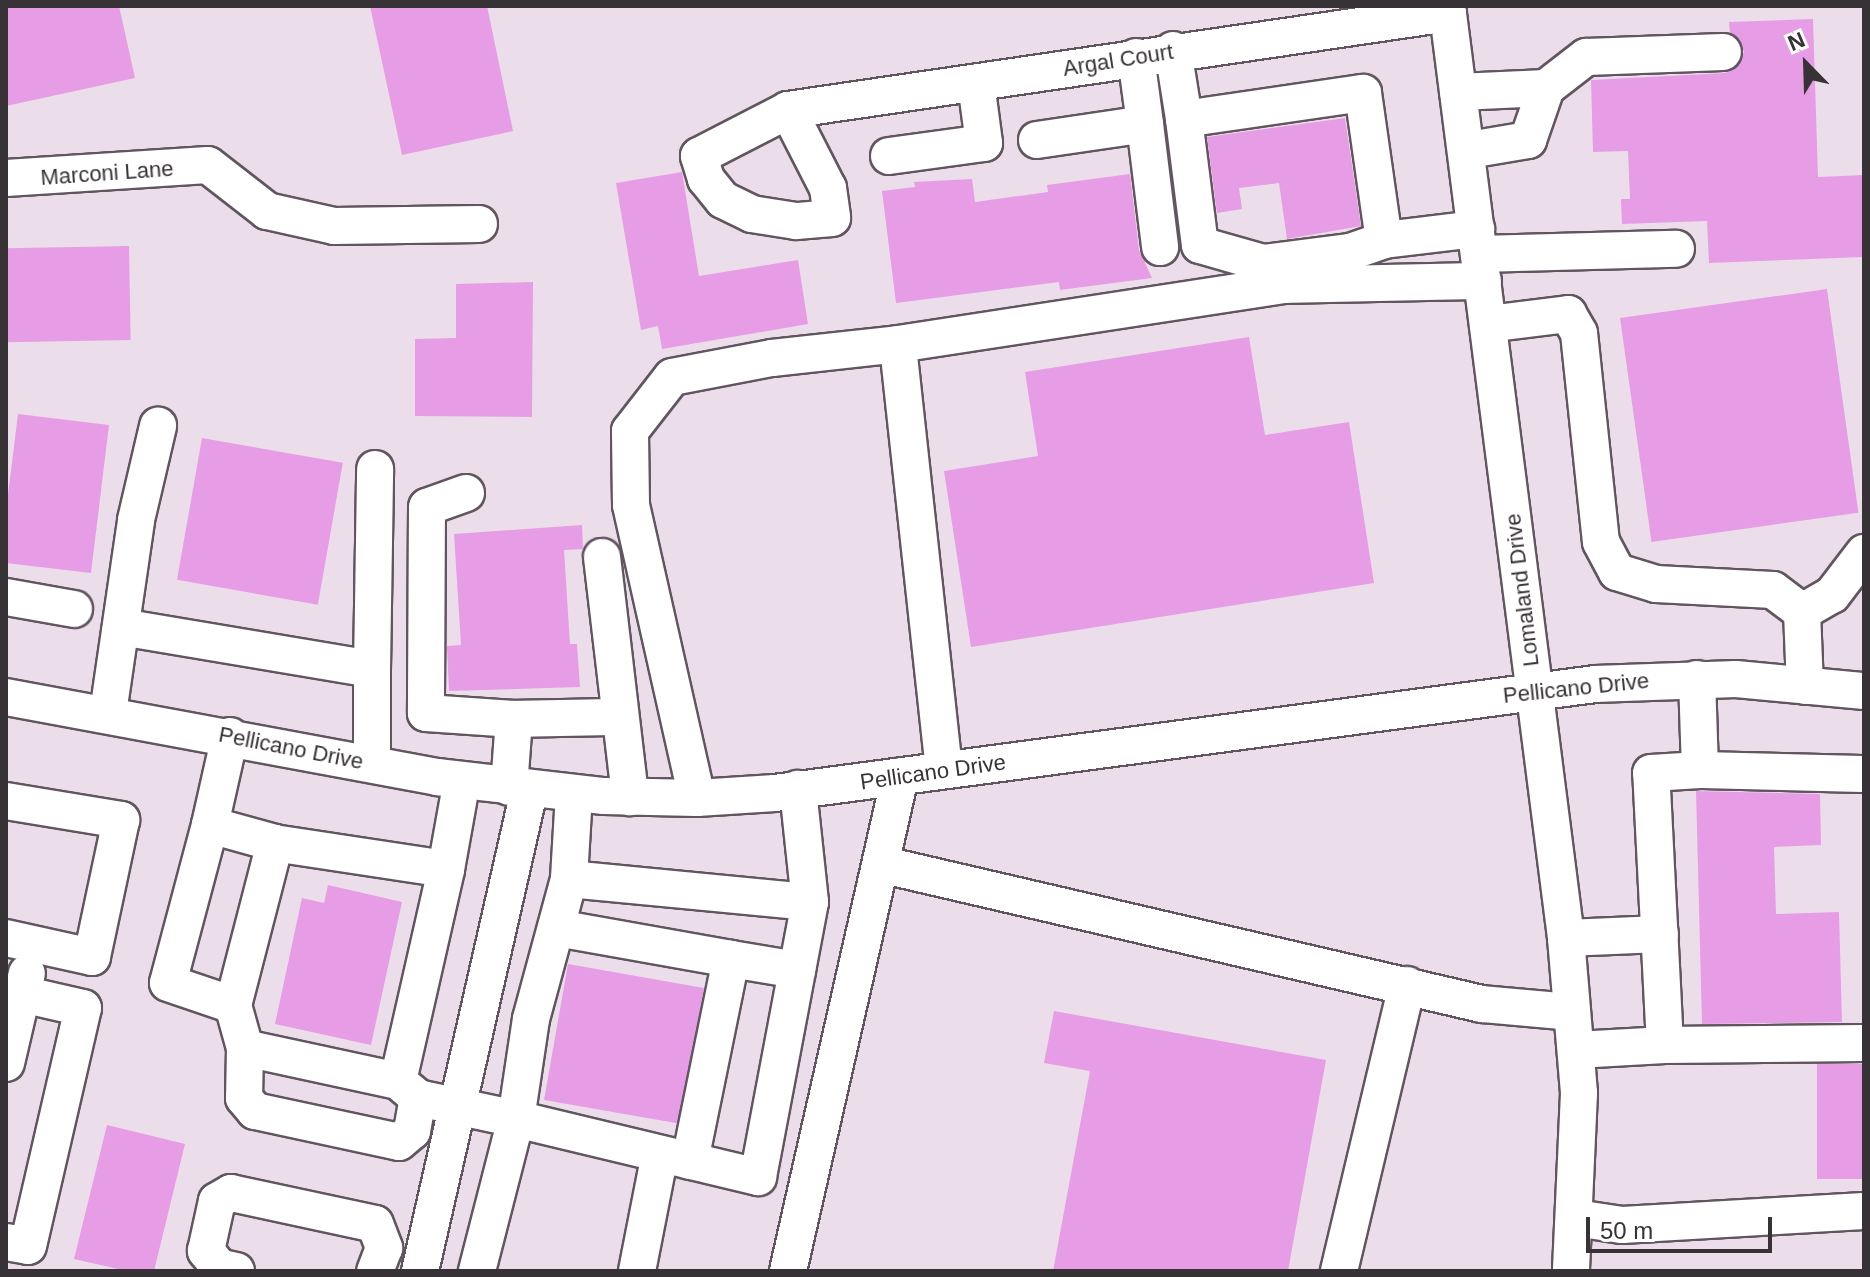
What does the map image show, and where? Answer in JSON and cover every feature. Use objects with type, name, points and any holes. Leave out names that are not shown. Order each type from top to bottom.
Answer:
[{"type":"street","name":"Argal Court","points":[[788,110],[1447,10]]},
{"type":"street","name":"Lomaland Drive","points":[[1447,10],[1469,150],[1488,324],[1566,938],[1576,1050],[1576,1218],[1571,1271]]},
{"type":"street","points":[[1173,50],[1200,245],[1263,263],[1350,252],[1384,240],[1480,255]]},
{"type":"street","points":[[1469,150],[1528,140],[1546,88],[1586,57],[1723,52]]},
{"type":"street","points":[[1136,57],[1160,247]]},
{"type":"street","points":[[889,156],[984,143],[976,83]]},
{"type":"street","points":[[1458,92],[1546,88]]},
{"type":"street","points":[[1184,119],[1363,93],[1384,240]]},
{"type":"street","points":[[1037,140],[1145,124]]},
{"type":"street","name":"Marconi Lane","points":[[6,178],[208,165],[267,211],[334,226],[479,224]]},
{"type":"street","points":[[697,798],[631,505],[630,431],[672,377],[772,358],[898,344],[1480,255],[1676,249]]},
{"type":"street","points":[[1488,324],[1568,314],[1579,333],[1601,542],[1617,572],[1656,584],[1773,590],[1802,612]]},
{"type":"street","points":[[898,344],[944,770]]},
{"type":"street","points":[[108,713],[136,520],[158,426]]},
{"type":"street","points":[[372,764],[375,469]]},
{"type":"street","points":[[466,493],[427,507],[426,713],[514,719],[620,717]]},
{"type":"street","points":[[1802,612],[1832,595],[1864,553]]},
{"type":"street","points":[[602,557],[630,797]]},
{"type":"street","points":[[6,597],[74,609]]},
{"type":"street","points":[[1802,612],[1805,686]]},
{"type":"street","points":[[121,627],[372,669]]},
{"type":"street","points":[[1697,679],[1700,770]]},
{"type":"street","name":"Pellicano Drive","points":[[6,697],[108,713],[462,780],[574,794],[697,798],[900,777],[1535,691],[1697,679],[1864,691]]},
{"type":"street","points":[[236,1271],[219,1267],[206,1251],[217,1201],[231,1193],[375,1224],[380,1259],[421,1264],[459,1106],[519,788],[514,719]]},
{"type":"street","points":[[230,736],[168,983],[233,1005]]},
{"type":"street","points":[[1665,1045],[1651,773],[1700,770],[1864,774]]},
{"type":"street","points":[[788,1271],[884,865],[900,777]]},
{"type":"street","points":[[275,843],[233,1005],[245,1048],[244,1098],[255,1111],[399,1142],[412,1131],[408,1089],[462,780]]},
{"type":"street","points":[[245,1048],[408,1089],[459,1106],[758,1177],[810,902],[798,789]]},
{"type":"street","points":[[477,1271],[516,1119],[531,1019],[569,879],[574,794]]},
{"type":"street","points":[[6,801],[121,820],[92,957],[20,941],[22,994],[6,1063]]},
{"type":"street","points":[[210,825],[275,843],[446,869]]},
{"type":"street","points":[[884,865],[1482,1004],[1572,1012]]},
{"type":"street","points":[[569,879],[810,902]]},
{"type":"street","points":[[557,928],[797,970]]},
{"type":"street","points":[[1566,938],[1660,934]]},
{"type":"street","points":[[637,1271],[675,1157],[731,959]]},
{"type":"street","points":[[1339,1271],[1407,985]]},
{"type":"street","points":[[6,1242],[28,1246],[83,1008],[22,994]]},
{"type":"street","points":[[1576,1050],[1665,1045],[1864,1043]]},
{"type":"street","points":[[1576,1218],[1622,1225],[1864,1211]]},
{"type":"building","points":[[6,6],[119,6],[135,78],[6,106]]},
{"type":"building","points":[[370,6],[487,6],[513,131],[402,155]]},
{"type":"building","points":[[1813,19],[1818,177],[1864,175],[1864,257],[1709,263],[1707,221],[1622,224],[1621,199],[1630,199],[1628,151],[1593,152],[1591,80],[1725,73],[1735,69],[1744,52],[1740,40],[1730,33],[1729,22]]},
{"type":"building","points":[[1345,118],[1361,226],[1287,239],[1279,183],[1239,188],[1242,209],[1217,213],[1207,137]]},
{"type":"building","points":[[682,172],[699,276],[798,260],[808,324],[662,349],[658,326],[641,330],[616,183]]},
{"type":"building","points":[[1130,174],[1139,250],[1152,278],[1060,290],[1059,282],[896,303],[882,191],[915,187],[914,182],[972,179],[975,202],[1048,192],[1047,185]]},
{"type":"building","points":[[129,246],[131,340],[8,342],[6,248]]},
{"type":"building","points":[[533,282],[532,417],[415,416],[415,339],[456,338],[456,284]]},
{"type":"building","points":[[1827,289],[1858,513],[1651,542],[1620,318]]},
{"type":"building","points":[[1249,337],[1265,435],[1349,422],[1374,583],[971,647],[944,471],[1038,456],[1025,372]]},
{"type":"building","points":[[18,414],[109,425],[91,573],[6,563],[6,511]]},
{"type":"building","points":[[202,438],[343,463],[318,605],[177,580]]},
{"type":"building","points":[[582,525],[583,549],[564,550],[570,644],[577,644],[580,687],[449,691],[447,646],[461,645],[454,534]]},
{"type":"building","points":[[1696,791],[1820,794],[1821,845],[1774,847],[1776,914],[1839,912],[1842,1022],[1702,1024]]},
{"type":"building","points":[[328,885],[402,902],[371,1045],[275,1024],[302,898],[324,903]]},
{"type":"building","points":[[568,964],[704,988],[680,1124],[544,1100]]},
{"type":"building","points":[[1054,1011],[1326,1060],[1288,1271],[1053,1271],[1090,1071],[1044,1063]]},
{"type":"building","points":[[1817,1064],[1864,1064],[1864,1179],[1817,1179]]},
{"type":"building","points":[[107,1125],[185,1144],[154,1271],[127,1271],[74,1259]]}]
